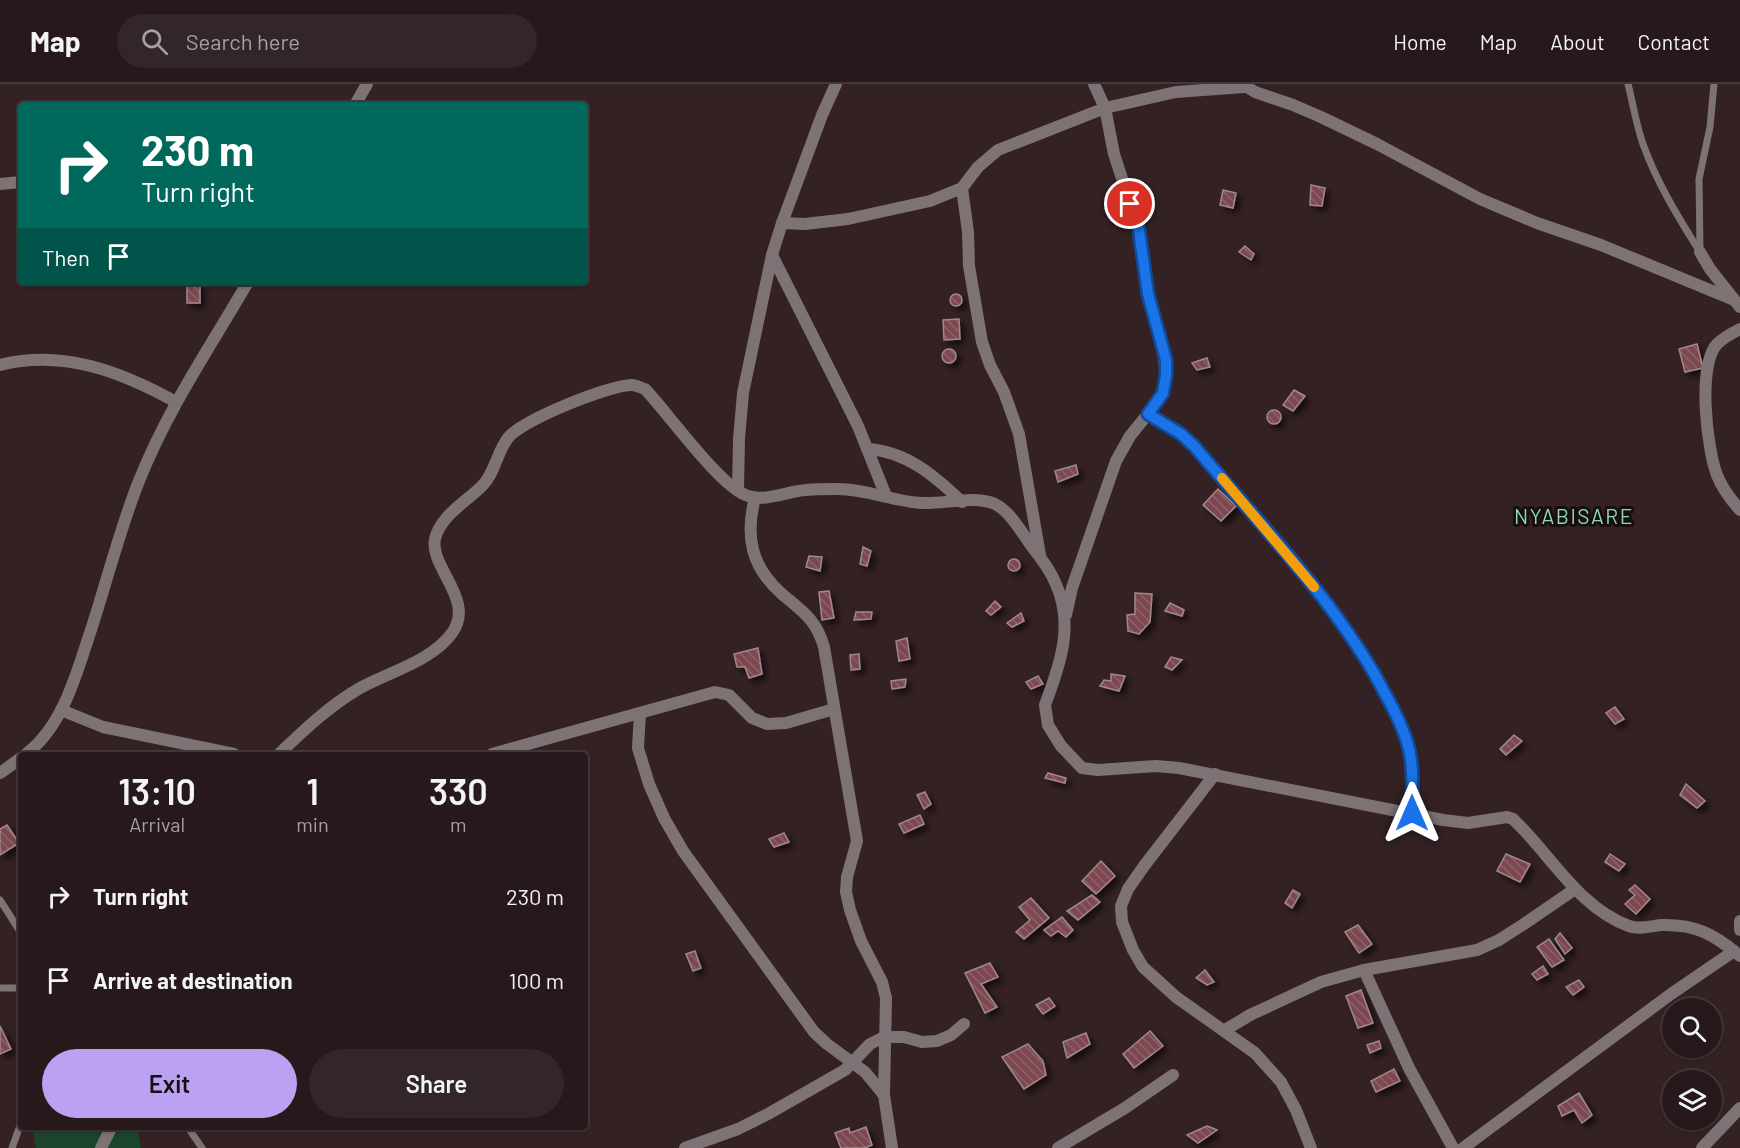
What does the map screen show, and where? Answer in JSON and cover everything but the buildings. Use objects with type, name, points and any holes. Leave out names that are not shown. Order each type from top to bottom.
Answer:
[{"type":"street","points":[[357,102],[367,84]]},
{"type":"street","points":[[738,490],[743,393],[772,255],[822,115],[836,84]]},
{"type":"street","points":[[1094,84],[1105,108],[1114,154],[1139,230],[1148,294],[1166,360],[1166,375],[1163,393],[1130,436],[1116,461],[1072,588],[1065,619],[1062,652],[1044,708],[1048,725],[1072,760],[1082,768],[1098,770],[1156,766],[1215,774],[1269,787],[1443,820],[1468,823],[1502,817],[1513,819],[1575,889],[1594,905],[1630,926],[1639,928],[1693,927],[1715,936],[1737,953],[1671,994],[1463,1148]]},
{"type":"street","points":[[782,223],[805,224],[848,219],[930,201],[962,188],[978,167],[998,150],[1105,108],[1176,92],[1243,85],[1321,117],[1480,199],[1537,223],[1601,245],[1737,304]]},
{"type":"street","points":[[0,184],[18,182]]},
{"type":"street","points":[[962,188],[968,232],[969,266],[982,342],[1020,434],[1041,559]]},
{"type":"street","points":[[1700,252],[1737,304]]},
{"type":"street","points":[[772,255],[858,426],[886,496]]},
{"type":"street","points":[[28,752],[48,734],[61,710],[84,650],[139,480],[176,402],[246,285]]},
{"type":"street","points":[[1740,329],[1715,345],[1708,363],[1705,403],[1708,440],[1717,476],[1740,510]]},
{"type":"street","points":[[0,365],[40,360],[102,368],[144,384],[176,402]]},
{"type":"street","points":[[281,752],[327,710],[360,688],[431,653],[444,643],[454,631],[459,614],[457,599],[439,561],[434,542],[440,525],[484,484],[507,439],[519,427],[615,388],[634,385],[645,389],[701,455],[745,495],[755,498],[805,490],[841,489],[871,492],[923,504],[982,501],[998,506],[1013,520],[1041,559],[1058,590],[1065,619]]},
{"type":"street","points":[[1148,414],[1181,434],[1195,447],[1308,580],[1363,655],[1384,691],[1408,747],[1412,783],[1412,813]]},
{"type":"street","points":[[867,449],[888,451],[912,463],[942,483],[962,502]]},
{"type":"street","points":[[755,498],[750,516],[750,545],[759,567],[781,592],[806,613],[819,632],[824,647],[857,842],[847,877],[846,892],[861,941],[882,982],[887,1010],[884,1037],[884,1095],[892,1148]]},
{"type":"street","points":[[499,752],[715,692],[729,695],[752,718],[767,724],[786,723],[834,709]]},
{"type":"street","points":[[61,710],[103,727],[224,752]]},
{"type":"street","points":[[640,713],[638,748],[649,784],[663,818],[683,851],[814,1032],[865,1072],[884,1095]]},
{"type":"street","points":[[0,773],[18,760]]},
{"type":"street","points":[[1215,774],[1128,889],[1121,906],[1122,922],[1143,968],[1176,997],[1255,1053],[1281,1082],[1296,1110],[1311,1148]]},
{"type":"street","points":[[1225,1030],[1250,1015],[1321,982],[1364,970],[1477,950],[1516,929],[1575,889]]},
{"type":"street","points":[[1740,921],[1740,930]]},
{"type":"street","points":[[1364,970],[1409,1068],[1453,1148]]},
{"type":"street","points":[[685,1148],[753,1122],[845,1070],[870,1044],[884,1037],[904,1037],[922,1042],[937,1041],[951,1035],[964,1024]]},
{"type":"street","points":[[1058,1148],[1125,1108],[1173,1075]]},
{"type":"street","points":[[1702,1148],[1740,1108]]},
{"type":"street","points":[[101,1148],[110,1130]]},
{"type":"lane","points":[[1628,84],[1642,142],[1657,178],[1700,252]]},
{"type":"lane","points":[[1700,252],[1699,179],[1710,127],[1714,84]]},
{"type":"lane","points":[[0,900],[18,928]]},
{"type":"lane","points":[[0,988],[18,988]]},
{"type":"lane","points":[[12,1148],[18,1130]]},
{"type":"lane","points":[[190,1130],[202,1148]]},
{"type":"green space","points":[[33,1130],[138,1130],[141,1148],[36,1148]]},
{"type":"slow traffic","points":[[1222,478],[1314,587]]},
{"type":"district","name":"NYABISARE","points":[[1574,517]]},
{"type":"route","points":[[1130,204],[1139,230],[1148,294],[1166,360],[1163,393],[1148,414],[1181,434],[1195,447],[1308,580],[1363,655],[1384,691],[1408,747],[1412,783],[1412,813]]}]
